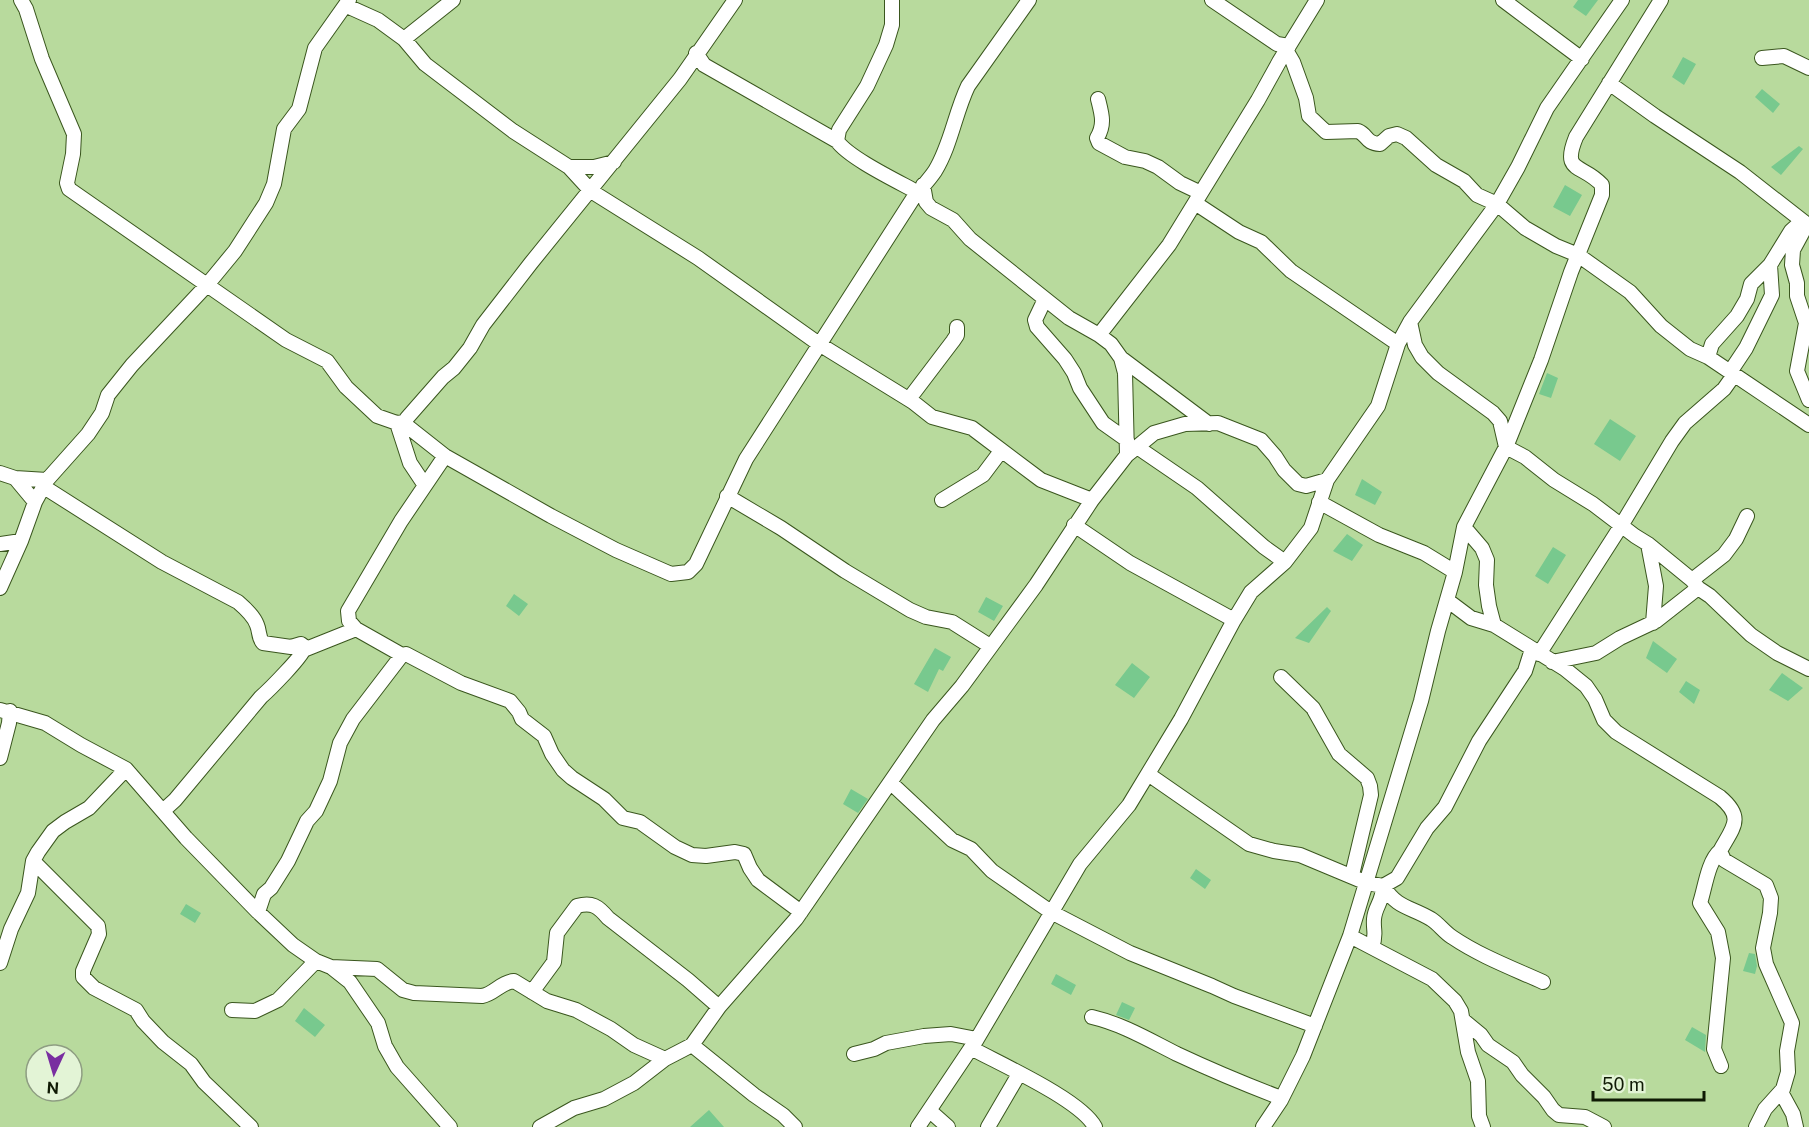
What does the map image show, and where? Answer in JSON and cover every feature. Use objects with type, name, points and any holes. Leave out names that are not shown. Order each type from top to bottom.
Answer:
[{"type":"street","points":[[21,0],[42,59],[74,134],[67,186],[286,340],[327,361],[346,387],[376,416],[401,422],[445,456],[551,516],[616,550],[671,574],[688,572],[696,564],[746,459],[819,344],[936,170],[968,86],[1029,0]]},
{"type":"street","points":[[404,39],[453,0]]},
{"type":"street","points":[[401,422],[443,376],[454,368],[524,272],[685,71],[735,0]]},
{"type":"street","points":[[837,141],[839,130],[867,86],[885,45],[892,25],[892,0]]},
{"type":"street","points":[[1212,0],[1283,51],[1293,62],[1306,98],[1309,116],[1326,132],[1358,131],[1375,144],[1380,144],[1389,136],[1397,135],[1406,138],[1436,165],[1464,181],[1477,195],[1497,204],[1525,228],[1556,246],[1578,255],[1630,292],[1660,326],[1682,344],[1708,357],[1809,425]]},
{"type":"street","points":[[1099,335],[1169,245],[1258,100],[1283,51],[1317,0]]},
{"type":"street","points":[[1503,0],[1582,59]]},
{"type":"street","points":[[918,1127],[974,1044],[1080,864],[1129,804],[1148,774],[1251,592],[1285,562],[1311,528],[1319,510],[1327,480],[1378,406],[1398,344],[1410,322],[1497,204],[1518,168],[1547,108],[1622,0]]},
{"type":"street","points":[[1263,1127],[1281,1100],[1303,1056],[1350,936],[1421,701],[1455,572],[1464,527],[1506,447],[1602,195],[1602,185],[1595,177],[1573,165],[1569,159],[1570,152],[1576,137],[1661,0]]},
{"type":"street","points":[[0,588],[45,483],[88,434],[102,413],[108,395],[132,365],[207,285],[235,251],[266,203],[274,184],[284,129],[299,109],[315,48],[348,3],[378,20],[404,39],[425,64],[513,131],[569,167],[591,191],[698,258],[819,344],[909,399],[932,417],[972,428],[1041,480],[1092,500]]},
{"type":"street","points":[[696,53],[705,65],[837,141],[841,147],[853,155],[920,194],[931,208],[953,220],[970,239],[1069,318],[1111,344],[1120,358],[1125,373],[1130,447]]},
{"type":"street","points":[[1762,58],[1784,56],[1809,68]]},
{"type":"street","points":[[685,71],[705,65]]},
{"type":"street","points":[[1609,83],[1740,172],[1803,221]]},
{"type":"street","points":[[1098,99],[1103,121],[1097,138],[1099,143],[1125,157],[1145,161],[1158,167],[1239,232],[1261,243],[1291,271],[1398,344]]},
{"type":"street","points":[[569,167],[594,167],[614,162]]},
{"type":"street","points":[[1708,357],[1712,344],[1737,316],[1747,299],[1752,284],[1770,265],[1791,231],[1803,221]]},
{"type":"street","points":[[1803,221],[1793,250],[1792,265],[1797,283],[1797,296],[1806,323],[1797,371],[1809,400]]},
{"type":"street","points":[[1383,886],[1397,878],[1427,828],[1445,807],[1479,741],[1526,671],[1542,655],[1654,469],[1685,423],[1724,389],[1772,295],[1770,265]]},
{"type":"street","points":[[1045,299],[1035,320],[1037,327],[1065,359],[1080,388],[1103,423],[1130,447],[1197,488],[1264,547],[1285,562]]},
{"type":"street","points":[[1410,322],[1415,345],[1422,357],[1438,373],[1493,413],[1500,422],[1506,447],[1525,457],[1554,480],[1593,504],[1648,544],[1710,596],[1751,635],[1777,653],[1809,669]]},
{"type":"street","points":[[909,399],[953,341],[957,334],[957,327]]},
{"type":"street","points":[[1120,358],[1209,424]]},
{"type":"street","points":[[401,422],[410,463],[424,484]]},
{"type":"street","points":[[540,1127],[574,1108],[604,1099],[634,1083],[665,1059],[692,1045],[719,1007],[801,912],[933,720],[962,686],[1036,585],[1074,525],[1130,447],[1154,433],[1185,424],[1218,423],[1261,440],[1298,484],[1306,486],[1327,480]]},
{"type":"street","points":[[942,500],[983,475],[1001,451]]},
{"type":"street","points":[[445,456],[424,484],[363,583],[348,611],[349,621],[356,629],[402,656],[411,655],[461,683],[510,701],[522,719],[544,736],[563,770],[604,799],[623,818],[640,822],[675,847],[693,855],[706,856],[735,852],[744,854],[758,880],[801,912]]},
{"type":"street","points":[[0,473],[45,483],[162,562],[238,602],[257,624],[259,637],[263,643],[291,647],[301,645],[306,649]]},
{"type":"street","points":[[15,478],[35,502]]},
{"type":"street","points":[[727,496],[910,610],[926,617],[952,622],[990,646]]},
{"type":"street","points":[[1320,502],[1379,534],[1424,553],[1455,572]]},
{"type":"street","points":[[1542,655],[1596,653],[1620,638],[1653,623],[1724,555],[1736,539],[1747,516]]},
{"type":"street","points":[[1074,525],[1130,563],[1234,620]]},
{"type":"street","points":[[1464,527],[1482,548],[1487,560],[1486,585],[1494,625]]},
{"type":"street","points":[[0,544],[21,542]]},
{"type":"street","points":[[1648,544],[1656,586],[1653,623]]},
{"type":"street","points":[[1447,600],[1472,618],[1494,625],[1586,686],[1595,699],[1604,720],[1616,732],[1720,797],[1732,807],[1735,814],[1732,826],[1720,851],[1710,864],[1706,887],[1700,903],[1718,932],[1723,958],[1714,1049],[1721,1066]]},
{"type":"street","points":[[164,810],[175,800],[261,697],[275,685],[306,649],[356,629]]},
{"type":"street","points":[[258,912],[264,894],[272,888],[288,861],[307,820],[316,811],[330,781],[340,743],[353,719],[402,656]]},
{"type":"street","points":[[1281,677],[1313,708],[1339,754],[1367,778],[1371,786],[1371,795],[1352,875]]},
{"type":"street","points":[[0,758],[9,723],[5,710]]},
{"type":"street","points":[[5,710],[45,723],[126,769],[186,838],[258,912],[293,945],[316,961],[331,967],[350,982],[378,1023],[385,1046],[397,1067],[450,1127]]},
{"type":"street","points":[[0,963],[11,929],[27,893],[33,861],[53,831],[89,808],[126,769]]},
{"type":"street","points":[[1148,774],[1249,844],[1300,855],[1367,882],[1383,886],[1390,897],[1401,906],[1418,912],[1439,924],[1450,936],[1486,957],[1543,982]]},
{"type":"street","points":[[891,783],[952,840],[971,849],[992,871],[1051,912],[1130,953],[1233,996],[1315,1026]]},
{"type":"street","points":[[1720,851],[1724,860],[1766,885],[1769,892],[1770,913],[1763,948],[1766,964],[1792,1023],[1787,1051],[1788,1071],[1781,1092],[1766,1108],[1756,1127]]},
{"type":"street","points":[[33,861],[98,926],[99,934],[83,971],[83,977],[94,988],[136,1010],[163,1042],[191,1064],[204,1082],[243,1124]]},
{"type":"street","points":[[1372,947],[1376,936],[1374,918],[1383,898],[1383,886]]},
{"type":"street","points":[[532,992],[554,962],[557,933],[576,906],[591,904],[599,907],[608,918],[719,1007]]},
{"type":"street","points":[[1350,936],[1438,984],[1455,1001],[1461,1011],[1468,1052],[1478,1081],[1479,1116],[1483,1127]]},
{"type":"street","points":[[232,1010],[255,1011],[278,1000],[316,961]]},
{"type":"street","points":[[331,967],[377,969],[403,990],[414,993],[482,996],[492,993],[508,981],[514,981],[547,1001],[576,1010],[611,1029],[634,1045],[665,1059]]},
{"type":"street","points":[[1092,1017],[1112,1022],[1217,1073],[1281,1100]]},
{"type":"street","points":[[1463,1020],[1481,1035],[1488,1045],[1513,1062],[1559,1115],[1585,1117],[1604,1127]]},
{"type":"street","points":[[854,1054],[886,1043],[951,1034],[974,1044],[1019,1074],[1054,1092],[1089,1117],[1095,1127]]},
{"type":"street","points":[[692,1045],[754,1095],[783,1115],[795,1127]]},
{"type":"street","points":[[988,1127],[1019,1074]]},
{"type":"street","points":[[1781,1092],[1793,1114],[1796,1127]]},
{"type":"street","points":[[930,1110],[948,1127]]},
{"type":"building","points":[[1578,0],[1598,0],[1586,16],[1573,7]]},
{"type":"building","points":[[1683,57],[1696,64],[1684,85],[1672,77]]},
{"type":"building","points":[[1762,89],[1780,104],[1773,113],[1755,97]]},
{"type":"building","points":[[1799,146],[1803,149],[1781,175],[1771,167]]},
{"type":"building","points":[[1565,185],[1582,195],[1570,216],[1553,207]]},
{"type":"building","points":[[1547,373],[1558,378],[1551,398],[1539,394]]},
{"type":"building","points":[[1610,419],[1636,436],[1620,461],[1594,444]]},
{"type":"building","points":[[1362,479],[1382,492],[1375,505],[1355,495]]},
{"type":"building","points":[[1347,534],[1363,545],[1352,561],[1333,551]]},
{"type":"building","points":[[1553,547],[1566,555],[1548,584],[1535,576]]},
{"type":"building","points":[[514,594],[528,604],[519,616],[506,606]]},
{"type":"building","points":[[986,597],[1003,606],[994,621],[978,612]]},
{"type":"building","points":[[1327,607],[1331,611],[1309,643],[1295,638]]},
{"type":"building","points":[[1653,641],[1677,659],[1667,673],[1646,658]]},
{"type":"building","points":[[935,648],[951,657],[943,671],[939,669],[928,692],[914,684]]},
{"type":"building","points":[[1132,663],[1150,677],[1134,698],[1115,685]]},
{"type":"building","points":[[1782,673],[1803,688],[1788,701],[1769,690]]},
{"type":"building","points":[[1686,681],[1700,690],[1694,704],[1679,692]]},
{"type":"building","points":[[851,789],[868,799],[858,813],[843,804]]},
{"type":"building","points":[[1196,869],[1211,880],[1205,889],[1190,878]]},
{"type":"building","points":[[186,904],[201,913],[195,923],[180,914]]},
{"type":"building","points":[[1749,953],[1755,954],[1757,966],[1755,974],[1743,971]]},
{"type":"building","points":[[1056,974],[1076,985],[1071,995],[1051,984]]},
{"type":"building","points":[[1122,1002],[1135,1008],[1129,1020],[1116,1015]]},
{"type":"building","points":[[304,1008],[325,1025],[315,1037],[295,1021]]},
{"type":"building","points":[[1692,1027],[1706,1035],[1705,1052],[1685,1040]]},
{"type":"building","points":[[709,1110],[724,1127],[690,1127]]}]
